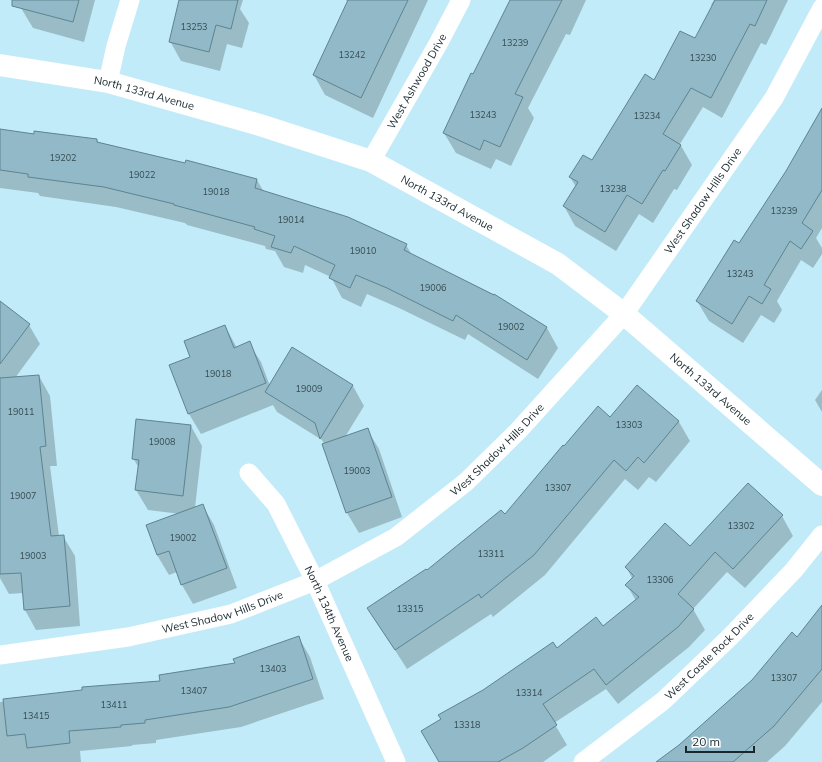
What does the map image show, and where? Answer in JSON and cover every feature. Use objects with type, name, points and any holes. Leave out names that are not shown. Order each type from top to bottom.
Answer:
[{"type":"street","points":[[108,82],[116,46],[130,0]]},
{"type":"street","name":"West Ashwood Drive","points":[[371,161],[438,44],[461,0]]},
{"type":"street","name":"West Shadow Hills Drive","points":[[0,655],[128,637],[231,614],[315,580],[396,537],[466,482],[518,431],[624,314],[774,98],[822,8]]},
{"type":"street","name":"North 133rd Avenue","points":[[0,65],[108,82],[260,125],[371,161],[558,264],[624,314],[822,485]]},
{"type":"street","name":"North 134th Avenue","points":[[249,473],[276,504],[315,580],[396,762]]},
{"type":"street","name":"West Castle Rock Drive","points":[[583,762],[668,695],[730,637],[794,570],[822,535]]},
{"type":"building","points":[[12,0],[79,0],[73,22],[12,6]]},
{"type":"building","points":[[179,0],[238,0],[231,29],[216,25],[209,52],[169,42]]},
{"type":"building","points":[[348,0],[408,0],[361,98],[313,75]]},
{"type":"building","points":[[510,0],[562,0],[515,94],[523,97],[500,147],[484,140],[480,150],[443,133],[471,73],[473,74]]},
{"type":"building","points":[[715,0],[767,0],[755,26],[750,24],[711,98],[691,88],[663,134],[681,145],[665,171],[663,170],[642,204],[627,195],[605,232],[563,206],[578,182],[569,177],[583,155],[592,160],[645,74],[654,80],[680,31],[695,38]]},
{"type":"building","points":[[822,108],[822,190],[802,223],[813,231],[801,249],[790,241],[764,285],[771,289],[762,304],[749,296],[732,324],[696,301],[734,240],[739,243],[786,171]]},
{"type":"building","points":[[0,129],[34,134],[34,131],[97,139],[97,142],[185,163],[186,160],[257,179],[255,188],[348,217],[407,244],[404,250],[494,294],[547,327],[527,360],[456,315],[453,321],[387,288],[356,275],[350,288],[329,278],[335,265],[294,246],[291,253],[271,247],[275,236],[254,229],[255,227],[174,204],[104,187],[28,177],[28,174],[0,170]]},
{"type":"building","points":[[0,301],[30,324],[0,364]]},
{"type":"building","points":[[225,325],[234,348],[250,341],[266,383],[188,414],[169,365],[190,357],[184,341]]},
{"type":"building","points":[[292,347],[353,385],[320,439],[315,423],[265,392]]},
{"type":"building","points":[[39,375],[46,446],[40,447],[51,536],[64,535],[70,606],[24,610],[21,573],[0,574],[0,378]]},
{"type":"building","points":[[637,385],[679,421],[644,463],[638,457],[626,471],[614,460],[534,555],[481,598],[479,594],[395,650],[367,608],[426,569],[427,570],[501,510],[505,514],[598,406],[610,417]]},
{"type":"building","points":[[136,419],[191,425],[183,496],[135,490],[139,460],[132,459]]},
{"type":"building","points":[[368,428],[392,497],[346,513],[322,444]]},
{"type":"building","points":[[748,483],[783,515],[733,569],[715,552],[678,594],[694,609],[678,627],[606,685],[594,669],[543,704],[557,725],[523,748],[498,762],[439,762],[421,731],[441,719],[438,715],[483,690],[553,642],[557,648],[596,617],[603,626],[639,597],[625,585],[634,576],[625,567],[665,523],[690,546]]},
{"type":"building","points":[[203,504],[227,568],[181,585],[169,551],[157,555],[146,525]]},
{"type":"building","points":[[822,605],[822,669],[774,726],[733,762],[656,762],[679,745],[752,680],[792,632],[797,637]]},
{"type":"building","points":[[299,636],[313,679],[229,707],[145,720],[145,723],[121,725],[121,727],[69,731],[70,743],[27,748],[25,734],[7,736],[3,699],[82,690],[82,687],[160,681],[159,675],[235,663],[233,659]]}]
